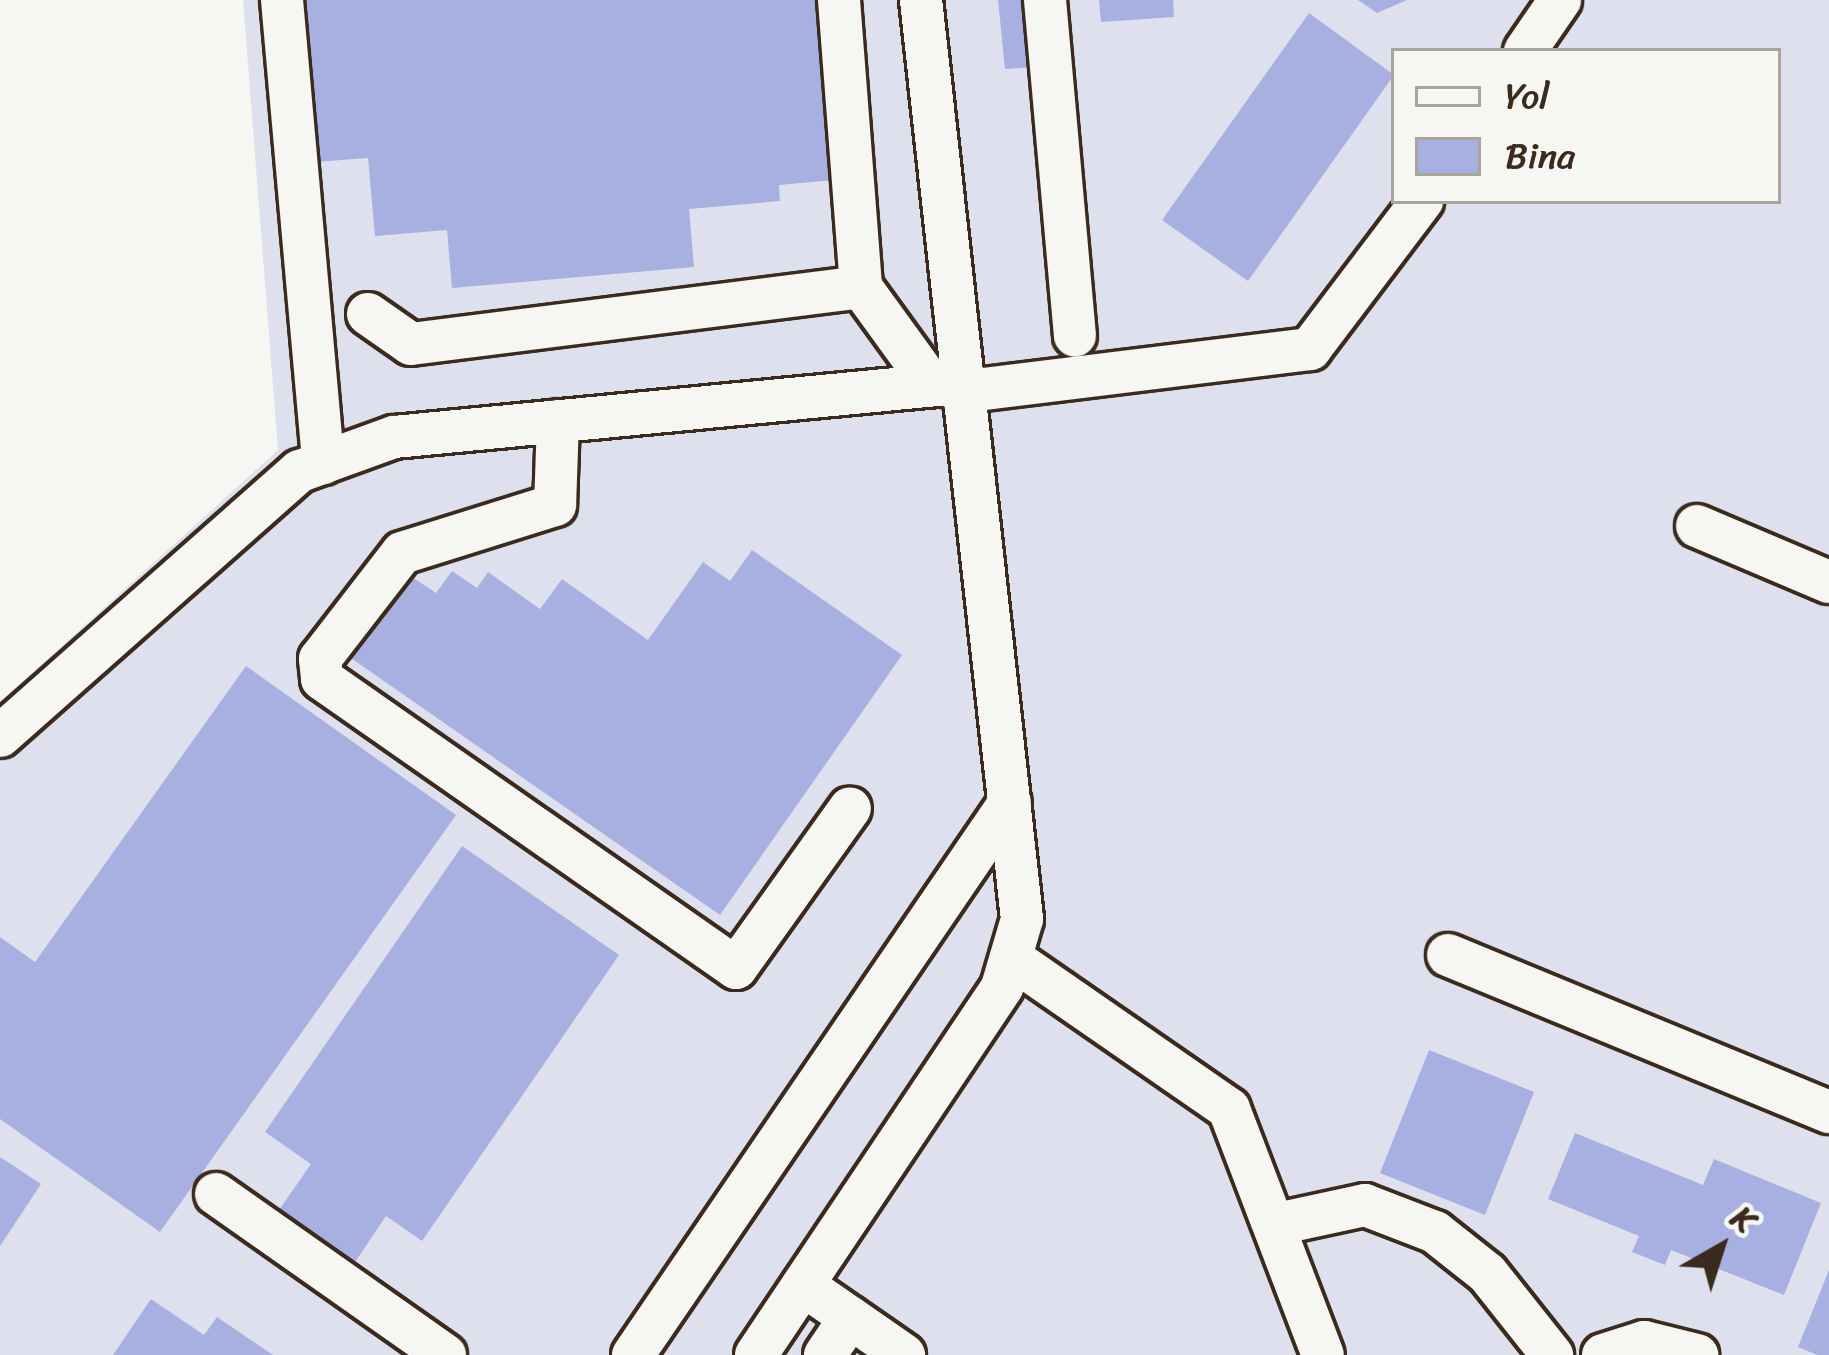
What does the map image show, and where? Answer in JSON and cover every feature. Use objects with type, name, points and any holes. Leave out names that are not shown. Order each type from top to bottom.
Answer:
[{"type":"street","points":[[282,0],[323,463]]},
{"type":"street","points":[[839,0],[860,287],[950,387]]},
{"type":"street","points":[[757,1355],[1011,958],[1022,919],[1010,802],[950,387],[921,0]]},
{"type":"street","points":[[1045,0],[1075,336]]},
{"type":"street","points":[[1527,48],[1560,0]]},
{"type":"street","points":[[0,736],[300,471],[394,436],[1310,350],[1420,204]]},
{"type":"street","points":[[368,314],[411,344],[860,287]]},
{"type":"street","points":[[558,421],[556,505],[403,553],[320,659],[322,679],[736,968],[850,808]]},
{"type":"street","points":[[1697,526],[1829,582]]},
{"type":"street","points":[[633,1355],[1010,802]]},
{"type":"street","points":[[1448,955],[1829,1112]]},
{"type":"street","points":[[1011,958],[1229,1109],[1277,1224],[1323,1355]]},
{"type":"street","points":[[216,1194],[445,1355]]},
{"type":"street","points":[[1277,1224],[1365,1205],[1435,1232],[1487,1273],[1552,1355]]},
{"type":"street","points":[[803,1285],[904,1355]]},
{"type":"street","points":[[825,1355],[850,1318]]},
{"type":"street","points":[[1603,1355],[1644,1342],[1697,1355]]},
{"type":"shaded area","points":[[243,0],[1829,0],[1829,1355],[0,1355],[0,702],[278,450]]},
{"type":"building","points":[[300,0],[818,0],[834,180],[779,185],[780,201],[689,209],[694,267],[452,288],[447,230],[375,236],[368,158],[315,162]]},
{"type":"building","points":[[998,0],[1028,0],[1034,67],[1005,69]]},
{"type":"building","points":[[1099,0],[1173,0],[1174,17],[1101,22]]},
{"type":"building","points":[[1358,0],[1407,0],[1377,13]]},
{"type":"building","points":[[1309,13],[1391,73],[1391,79],[1248,281],[1162,220]]},
{"type":"building","points":[[752,550],[902,655],[720,915],[348,656],[406,573],[436,593],[452,571],[477,588],[488,572],[540,609],[562,579],[648,640],[703,562],[730,581]]},
{"type":"building","points":[[246,666],[456,815],[160,1232],[0,1119],[0,937],[35,962]]},
{"type":"building","points":[[462,846],[619,955],[422,1241],[386,1216],[355,1262],[279,1210],[311,1164],[265,1132]]},
{"type":"building","points":[[1429,1050],[1534,1092],[1485,1215],[1380,1173]]},
{"type":"building","points":[[1575,1133],[1703,1185],[1714,1159],[1821,1203],[1784,1295],[1671,1250],[1665,1265],[1632,1252],[1639,1236],[1548,1199]]},
{"type":"building","points":[[0,1157],[41,1184],[0,1246]]},
{"type":"building","points":[[1829,1270],[1829,1355],[1817,1355],[1798,1347]]},
{"type":"building","points":[[151,1299],[204,1335],[217,1317],[273,1355],[113,1355]]}]
